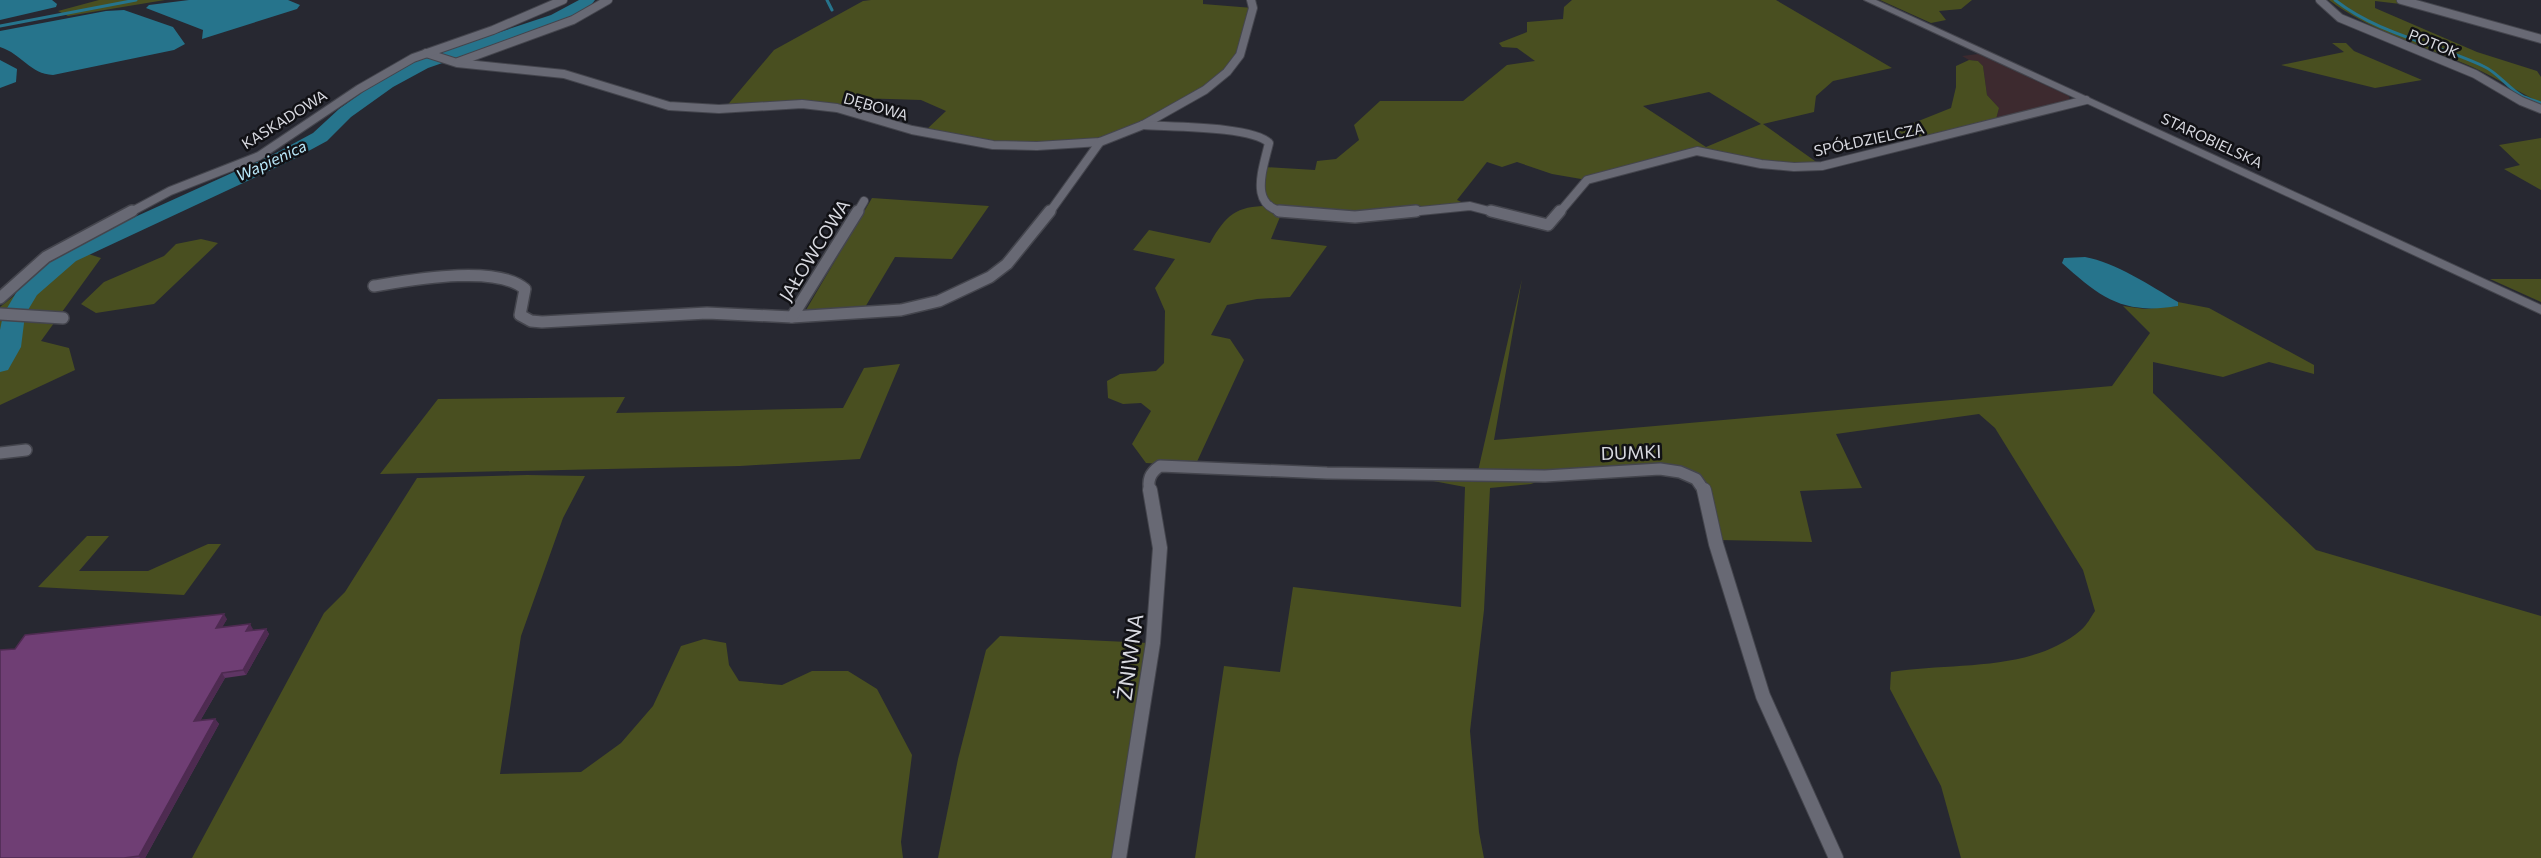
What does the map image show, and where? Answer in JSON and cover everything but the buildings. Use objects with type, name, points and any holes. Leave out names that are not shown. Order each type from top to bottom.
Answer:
[{"type":"street","name":"KASKADOWA","points":[[0,298],[54,252],[171,192],[259,156],[359,89],[413,58],[430,54],[493,30],[563,0]]},
{"type":"street","points":[[453,62],[579,17],[608,0]]},
{"type":"street","name":"DĘBOWA","points":[[430,54],[453,62],[564,74],[669,106],[719,109],[802,104],[837,108],[912,130],[993,145],[1037,146],[1100,142],[1143,124],[1205,90],[1227,72],[1240,55],[1253,8],[1251,0]]},
{"type":"street","name":"STAROBIELSKA","points":[[1869,0],[2541,310]]},
{"type":"street","name":"POTOK","points":[[2320,0],[2340,18],[2475,74],[2541,109]]},
{"type":"street","points":[[2401,0],[2541,39]]},
{"type":"street","name":"SPÓŁDZIELCZA","points":[[1143,124],[1244,132],[1263,137],[1269,143],[1261,179],[1261,197],[1269,207],[1281,212],[1355,217],[1455,205],[1470,206],[1548,225],[1587,180],[1697,151],[1761,164],[1794,167],[1822,166],[2086,100]]},
{"type":"street","points":[[374,286],[408,281],[467,278],[501,278],[516,281],[525,289],[520,315],[531,321],[542,322],[707,313],[792,316],[901,310],[939,301],[990,277],[1020,250],[1100,142]]},
{"type":"street","name":"JAŁOWCOWA","points":[[792,316],[864,201]]},
{"type":"street","points":[[0,314],[63,318]]},
{"type":"street","points":[[0,453],[26,450]]},
{"type":"street","name":"ŻNIWNA","points":[[1119,858],[1154,632],[1160,548],[1148,483],[1152,472],[1160,466]]},
{"type":"street","name":"DUMKI","points":[[1160,466],[1327,473],[1535,476],[1660,469],[1680,472],[1696,479],[1705,492],[1716,544],[1763,696],[1836,858]]},
{"type":"shaded area","points":[[1978,54],[2069,96],[2070,100],[1995,123],[1999,108],[1987,95],[1983,66],[1978,61],[1962,56]]},
{"type":"green space","points":[[99,0],[165,0],[68,16],[58,11]]},
{"type":"green space","points":[[1203,0],[1203,4],[1253,8],[1240,55],[1205,90],[1100,142],[994,143],[925,131],[946,111],[921,100],[857,98],[842,107],[725,108],[774,50],[863,1]]},
{"type":"green space","points":[[1572,0],[1776,0],[1892,68],[1833,81],[1816,96],[1814,112],[1763,124],[1822,166],[1794,167],[1711,152],[1587,180],[1552,174],[1517,162],[1502,167],[1487,162],[1457,200],[1470,206],[1395,215],[1282,212],[1271,239],[1327,246],[1290,297],[1257,299],[1227,305],[1211,335],[1230,339],[1244,360],[1195,466],[1146,463],[1132,444],[1151,411],[1141,403],[1123,404],[1108,398],[1107,381],[1120,374],[1156,371],[1164,363],[1165,311],[1155,288],[1175,259],[1133,250],[1149,230],[1210,243],[1221,225],[1233,214],[1248,208],[1268,206],[1261,197],[1264,167],[1315,170],[1317,161],[1336,159],[1359,140],[1354,125],[1380,101],[1463,101],[1507,65],[1535,61],[1517,48],[1502,47],[1499,43],[1527,32],[1527,22],[1563,19],[1564,7]],"holes":[[[1709,92],[1761,124],[1706,147],[1643,106]]]},
{"type":"green space","points":[[1880,0],[1972,0],[1961,9],[1939,11],[1946,20],[1931,23]]},
{"type":"green space","points":[[2329,0],[2397,0],[2409,5],[2375,1],[2375,8],[2477,52],[2537,71],[2541,77],[2541,103],[2473,67],[2360,20]]},
{"type":"green space","points":[[2332,43],[2346,43],[2354,51],[2422,80],[2375,88],[2281,65],[2344,52]]},
{"type":"green space","points":[[1969,60],[1978,61],[1983,66],[1987,95],[1999,108],[1995,123],[1958,135],[1932,140],[1907,136],[1896,130],[1951,108],[1956,87],[1956,66]]},
{"type":"green space","points":[[2541,138],[2541,190],[2504,169],[2520,165],[2499,145]]},
{"type":"green space","points":[[872,198],[989,206],[952,259],[895,257],[864,309],[806,310]]},
{"type":"green space","points":[[201,239],[218,243],[154,304],[96,313],[81,304],[104,282],[164,256],[176,244]]},
{"type":"green space","points":[[73,249],[101,258],[41,341],[69,348],[75,370],[0,405],[0,307]]},
{"type":"green space","points":[[1522,279],[1494,440],[2112,386],[2150,333],[2123,306],[2145,309],[2178,306],[2178,302],[2209,308],[2314,365],[2314,374],[2269,362],[2223,377],[2153,362],[2153,393],[2316,550],[2541,616],[2541,858],[1961,858],[1941,786],[1890,689],[1891,672],[2015,660],[2039,653],[2061,644],[2081,630],[2095,611],[2083,570],[1995,428],[1979,414],[1836,434],[1862,488],[1800,491],[1812,542],[1720,540],[1691,474],[1478,471]]},
{"type":"green space","points":[[2490,279],[2541,279],[2541,302]]},
{"type":"green space","points":[[900,364],[860,459],[740,466],[380,474],[438,399],[625,397],[616,413],[843,408],[864,368]]},
{"type":"green space","points":[[585,476],[563,518],[521,636],[500,774],[581,772],[621,743],[653,706],[681,646],[704,639],[726,643],[729,665],[739,681],[782,685],[812,671],[848,671],[877,689],[912,755],[901,842],[903,858],[192,858],[324,613],[345,592],[417,478]]},
{"type":"green space","points":[[1429,477],[1542,480],[1531,484],[1490,488],[1484,610],[1470,731],[1479,832],[1484,858],[1195,858],[1224,666],[1280,672],[1293,587],[1461,607],[1465,487],[1433,481]]},
{"type":"green space","points":[[87,536],[109,536],[79,571],[148,571],[208,544],[221,544],[184,595],[38,587]]},
{"type":"green space","points":[[1000,636],[1149,643],[1116,858],[938,858],[958,759],[986,650]]},
{"type":"water","points":[[0,0],[52,0],[57,4],[56,7],[0,20]]},
{"type":"water","points":[[189,0],[288,0],[300,5],[297,9],[202,39],[203,30],[146,8],[149,5]]},
{"type":"water","points":[[124,10],[173,27],[185,44],[174,50],[53,75],[32,68],[8,50],[0,47],[0,31],[106,11]]},
{"type":"water","points":[[0,60],[17,69],[16,82],[0,88]]},
{"type":"water","points":[[2085,257],[2133,275],[2178,302],[2178,306],[2142,308],[2114,301],[2089,286],[2062,263],[2064,258]]},
{"type":"waterway","points":[[0,26],[136,0]]},
{"type":"waterway","name":"Wapienica","points":[[0,365],[9,347],[14,315],[28,291],[68,256],[283,157],[320,137],[345,113],[387,83],[422,64],[557,18],[582,6],[587,0]]},
{"type":"waterway","points":[[827,0],[832,10]]},
{"type":"waterway","points":[[2335,0],[2352,12],[2388,30],[2483,66],[2518,94],[2541,103]]}]
